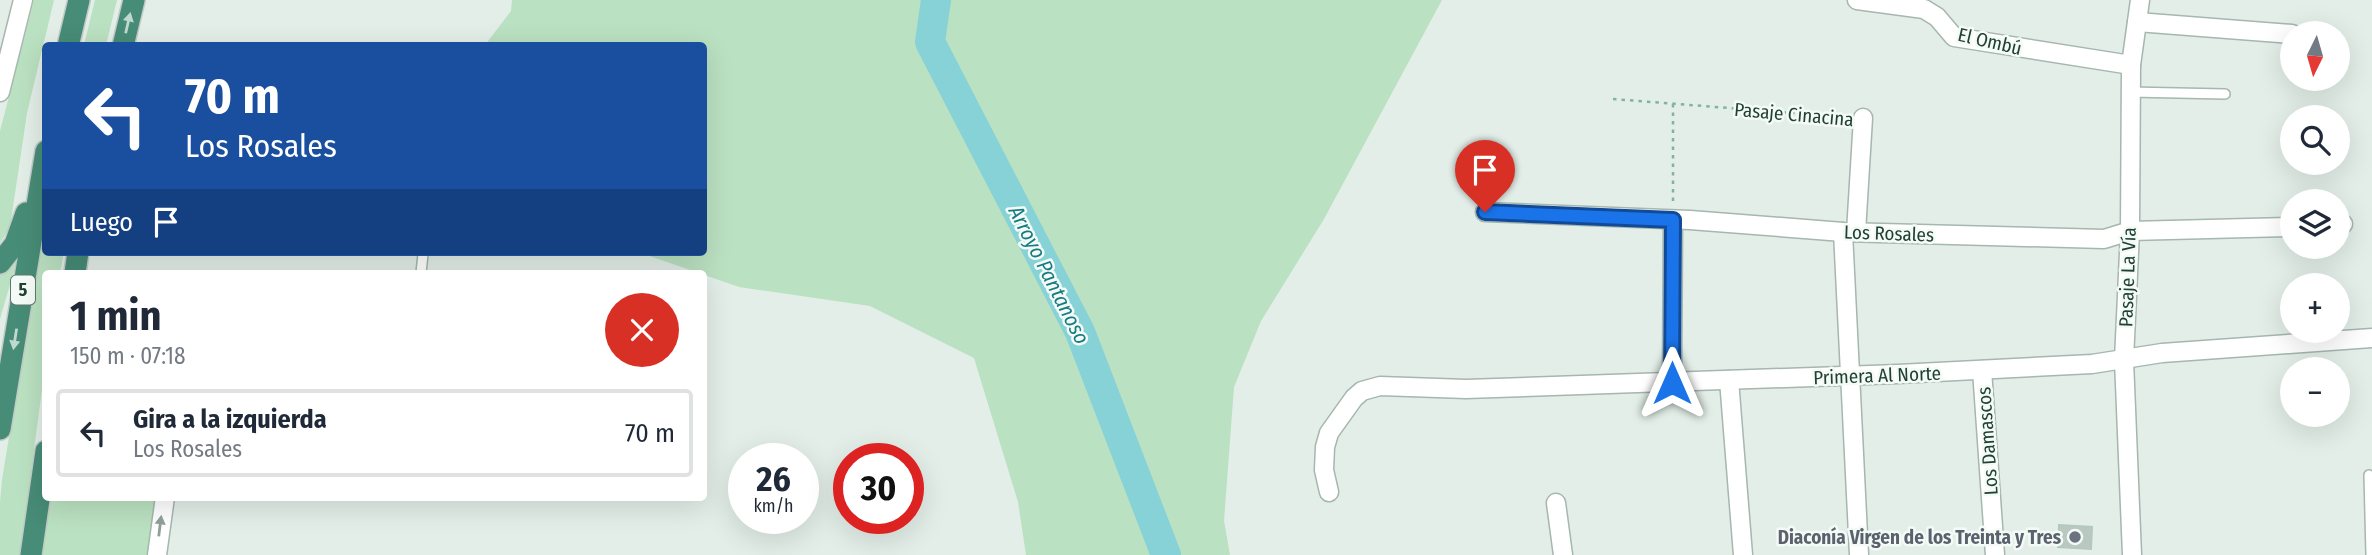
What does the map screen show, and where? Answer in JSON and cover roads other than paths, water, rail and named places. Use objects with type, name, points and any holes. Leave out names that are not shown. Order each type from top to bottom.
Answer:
[{"type":"highway","points":[[69,42],[79,0]]},
{"type":"highway","points":[[124,42],[134,0]]},
{"type":"highway","points":[[0,263],[15,244],[24,223],[31,192],[42,165]]},
{"type":"highway","name":"5","points":[[0,429],[42,172]]},
{"type":"highway","points":[[31,555],[42,479]]},
{"type":"street","points":[[0,92],[23,0]]},
{"type":"street","name":"El Ombú","points":[[1857,0],[1924,9],[1937,17],[1954,37],[2131,65]]},
{"type":"street","name":"Pasaje La Vía","points":[[2132,555],[2124,360],[2130,230],[2131,65],[2140,0]]},
{"type":"street","points":[[2137,22],[2280,33]]},
{"type":"street","name":"Pasaje Cinacina","points":[[1859,555],[1849,376],[1849,232],[1863,118]]},
{"type":"street","name":"Los Rosales","points":[[1485,212],[1673,220],[1849,232],[2104,239],[2130,230],[2280,227]]},
{"type":"street","points":[[1672,383],[1673,220]]},
{"type":"street","name":"Primera Al Norte","points":[[1329,492],[1324,470],[1329,433],[1354,398],[1362,391],[1380,386],[1465,389],[1982,370],[2092,364],[2162,353],[2372,338]]},
{"type":"street","name":"Los Damascos","points":[[1982,370],[1995,555]]},
{"type":"street","points":[[1729,380],[1743,555]]},
{"type":"street","points":[[157,555],[164,501]]},
{"type":"street","points":[[1556,503],[1563,555]]},
{"type":"lane","points":[[2130,92],[2225,94]]},
{"type":"lane","points":[[2369,475],[2371,555]]},
{"type":"waterway","name":"Arroyo Pantanoso","points":[[936,0],[930,42],[1080,332],[1166,555]]},
{"type":"place","name":"Diaconía Virgen de los Treinta y Tres","points":[[2075,537]]}]
